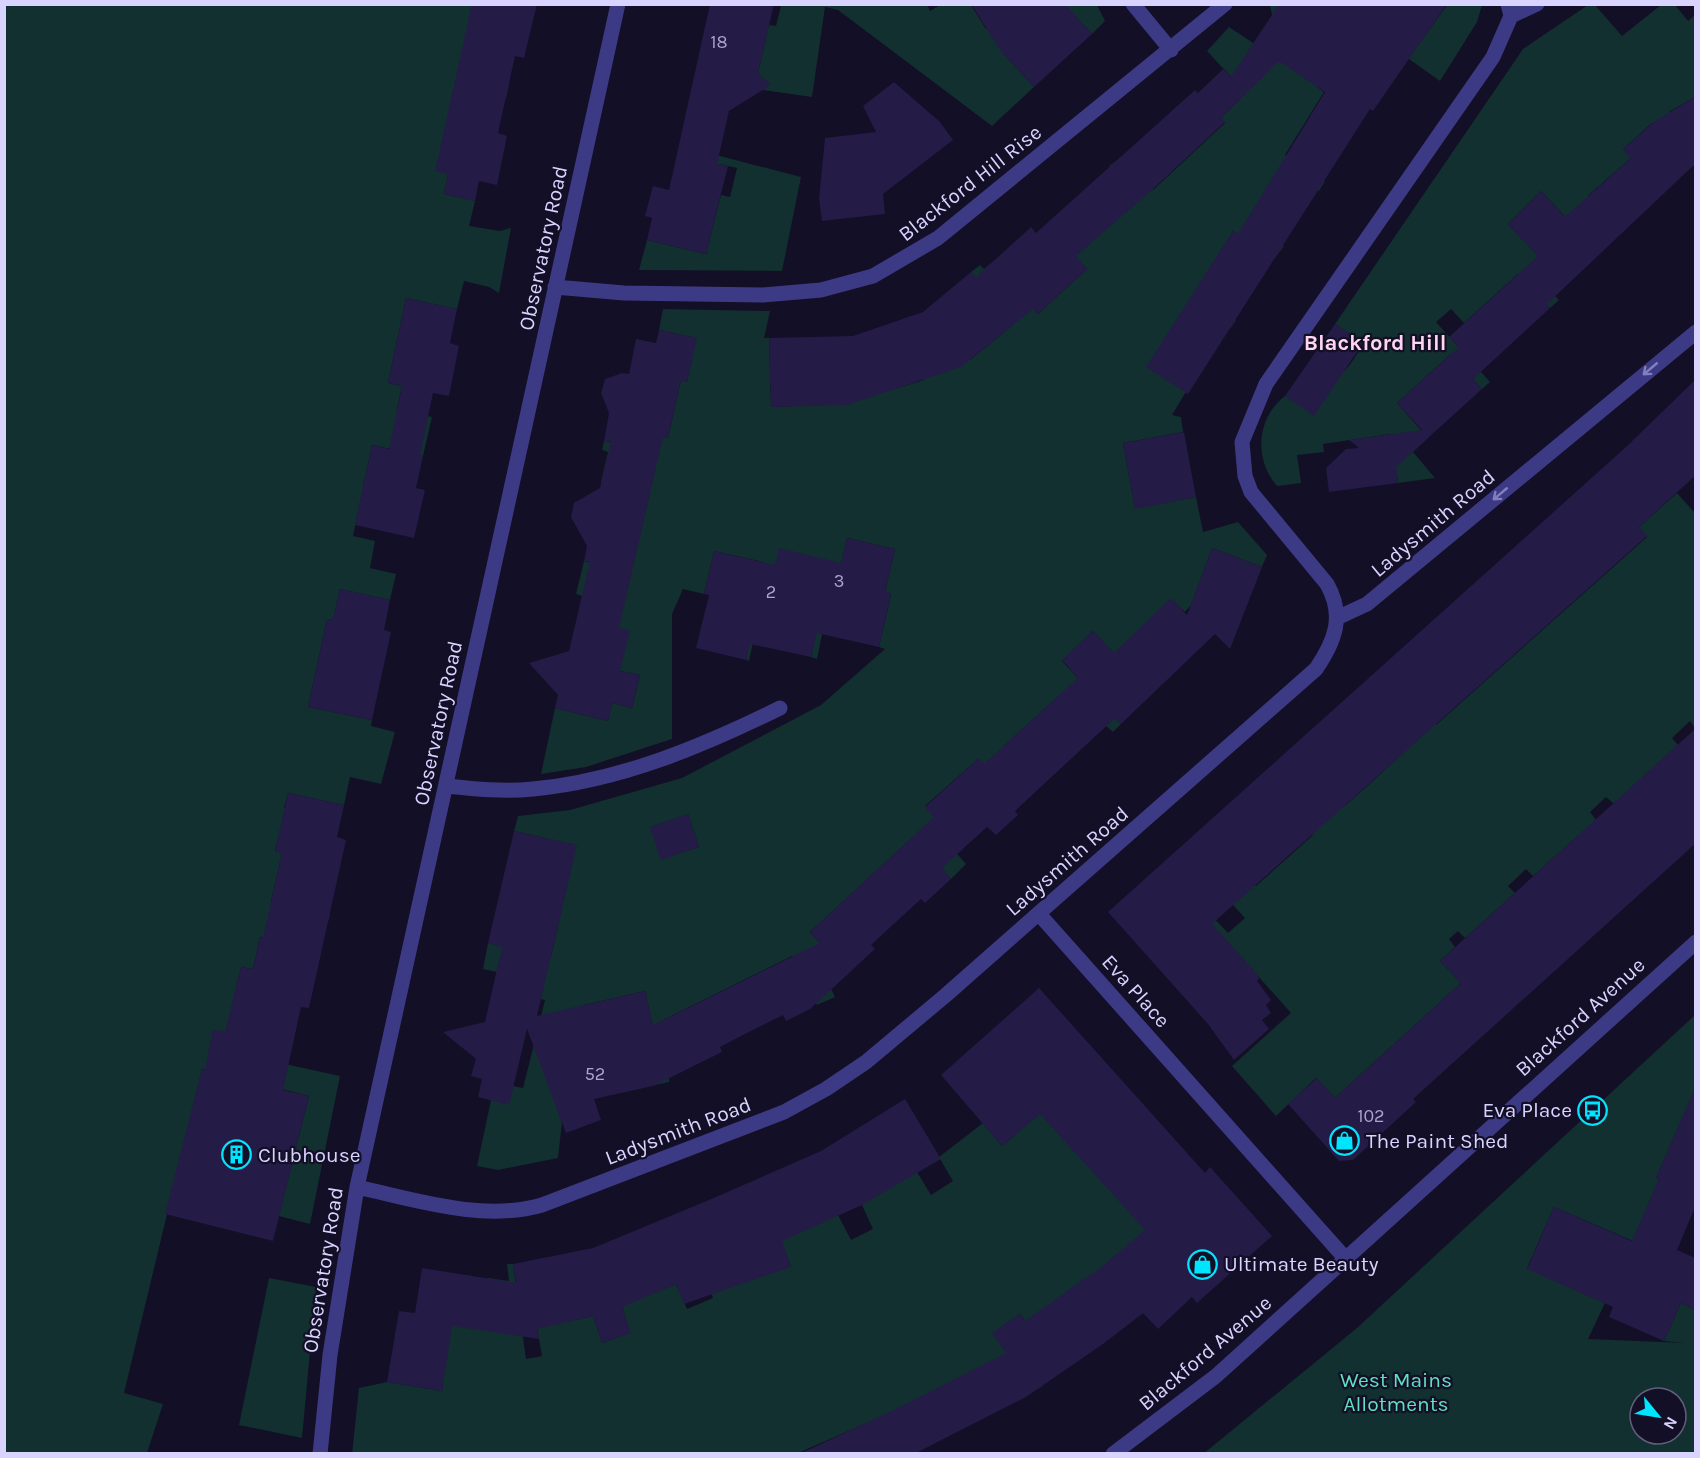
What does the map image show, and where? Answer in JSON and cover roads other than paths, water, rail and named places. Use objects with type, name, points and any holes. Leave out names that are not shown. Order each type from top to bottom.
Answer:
[{"type":"street","name":"Observatory Road","points":[[320,1454],[330,1355],[357,1187],[618,4]]},
{"type":"street","points":[[1133,4],[1171,50]]},
{"type":"street","name":"Blackford Hill Rise","points":[[555,287],[624,293],[763,295],[821,290],[873,276],[917,253],[938,238],[1225,4]]},
{"type":"street","points":[[1339,618],[1335,599],[1327,584],[1251,492],[1245,476],[1242,442],[1254,407],[1266,384],[1493,57],[1509,10],[1537,4]]},
{"type":"street","name":"Ladysmith Road","points":[[357,1187],[478,1211],[517,1211],[542,1205],[713,1141],[807,1100],[866,1062],[1039,914],[1316,669],[1335,636],[1339,618],[1367,604],[1695,332]]},
{"type":"street","points":[[446,786],[483,790],[534,789],[604,776],[682,753],[780,708]]},
{"type":"street","name":"Eva Place","points":[[1039,914],[1345,1258]]},
{"type":"street","name":"Blackford Avenue","points":[[1113,1454],[1216,1376],[1695,942]]},
{"type":"place","name":"Eva Place","points":[[1593,1110]]},
{"type":"place","name":"The Paint Shed","points":[[1345,1141]]},
{"type":"place","name":"Clubhouse","points":[[237,1155]]},
{"type":"place","name":"Ultimate Beauty","points":[[1203,1264]]},
{"type":"district","name":"Blackford Hill","points":[[1375,343]]},
{"type":"park label","name":"West Mains Allotments","points":[[1396,1392]]}]
